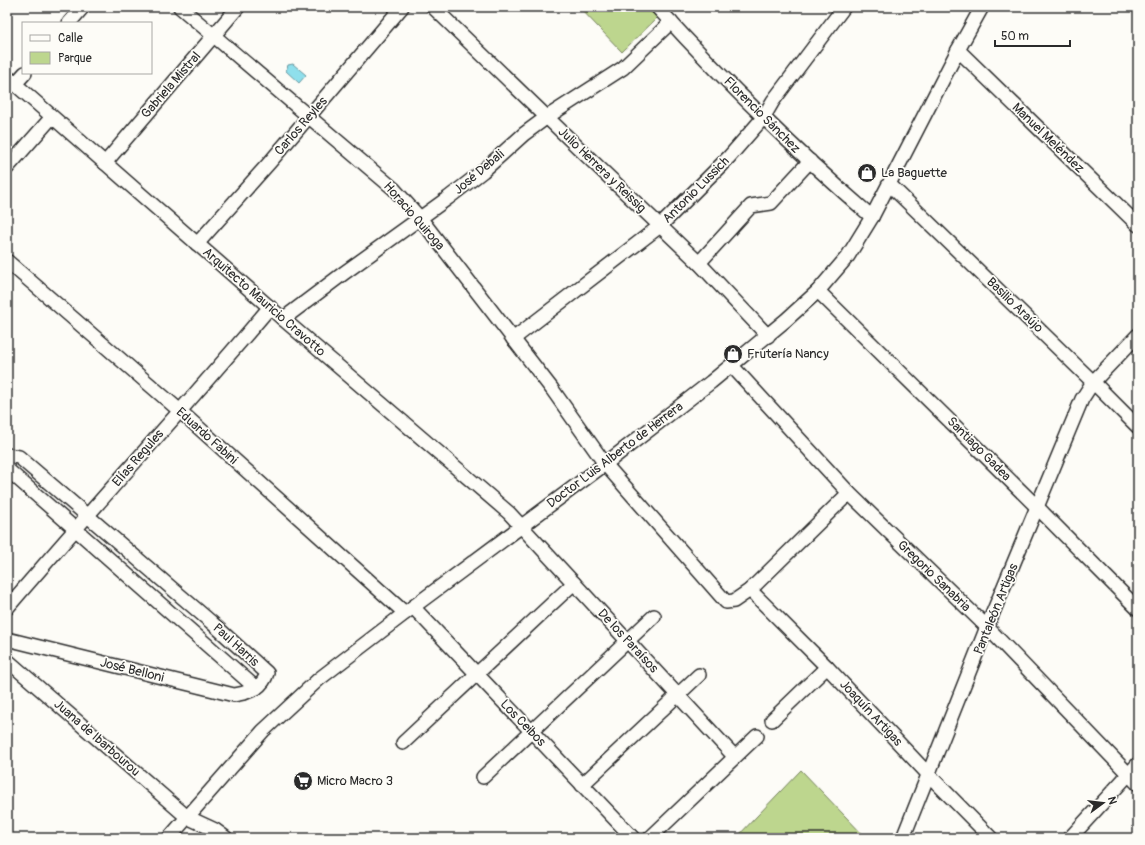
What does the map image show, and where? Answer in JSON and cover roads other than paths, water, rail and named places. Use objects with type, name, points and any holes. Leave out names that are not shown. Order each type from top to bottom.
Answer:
[{"type":"street","points":[[70,22],[83,7]]},
{"type":"street","name":"Horacio Quiroga","points":[[180,7],[394,189],[420,218],[552,389],[605,464]]},
{"type":"street","name":"Gabriela Mistral","points":[[105,162],[238,7]]},
{"type":"street","name":"Carlos Reyles","points":[[197,244],[310,117],[402,7]]},
{"type":"street","name":"Julio Herrera y Reissig","points":[[433,7],[699,263],[768,336]]},
{"type":"street","name":"Florencio Sánchez","points":[[657,7],[764,118],[872,217]]},
{"type":"street","name":"Antonio Lussich","points":[[513,339],[660,226],[729,157],[764,118],[773,101],[844,7]]},
{"type":"street","name":"Doctor Luis Alberto de Herrera","points":[[169,838],[263,731],[319,679],[605,464],[732,366],[818,291],[848,256],[872,217],[890,185],[958,50],[982,7]]},
{"type":"street","name":"José Debali","points":[[284,319],[483,171],[524,134],[547,117],[623,68],[671,22]]},
{"type":"street","name":"Manuel Meléndez","points":[[958,50],[1138,225]]},
{"type":"street","points":[[11,81],[23,74]]},
{"type":"street","name":"Arquitecto Mauricio Cravotto","points":[[11,81],[197,244],[509,513],[522,526]]},
{"type":"street","points":[[7,168],[52,117]]},
{"type":"street","points":[[699,263],[751,206],[771,203],[810,161]]},
{"type":"street","name":"Basilio Araújo","points":[[890,185],[1138,427]]},
{"type":"street","name":"Eduardo Fabini","points":[[7,262],[409,610]]},
{"type":"street","name":"Santiago Gadea","points":[[818,291],[1037,506],[1138,609]]},
{"type":"street","name":"Elías Regules","points":[[7,608],[74,529],[180,411],[270,307]]},
{"type":"street","name":"Pantaleón Artigas","points":[[903,838],[1037,506],[1082,399],[1093,382],[1138,336]]},
{"type":"street","name":"Gregorio Sanabria","points":[[732,366],[849,493],[988,628],[1138,784]]},
{"type":"street","name":"Paul Harris","points":[[7,455],[20,457],[211,622],[267,673],[265,679],[256,688],[74,529],[8,470],[7,467]]},
{"type":"street","points":[[605,464],[726,602],[734,601],[750,590],[849,493]]},
{"type":"street","name":"De los Paraísos","points":[[522,526],[734,756]]},
{"type":"street","points":[[404,743],[574,583]]},
{"type":"street","name":"Joaquín Artigas","points":[[750,590],[827,666],[991,838]]},
{"type":"street","name":"Los Ceibos","points":[[409,610],[478,675],[633,838]]},
{"type":"street","points":[[483,777],[654,616]]},
{"type":"street","name":"José Belloni","points":[[7,639],[234,695],[256,688]]},
{"type":"street","name":"Juana de Ibarbourou","points":[[7,660],[187,816],[226,838]]},
{"type":"street","points":[[772,720],[827,666]]},
{"type":"street","points":[[582,785],[699,675]]},
{"type":"street","points":[[650,838],[734,756],[757,736]]},
{"type":"street","points":[[1070,838],[1138,764]]},
{"type":"water","points":[[293,64],[306,75],[299,83],[286,71],[288,65]]},
{"type":"place","name":"La Baguette","points":[[867,173]]},
{"type":"place","name":"Frutería Nancy","points":[[733,354]]},
{"type":"place","name":"Micro Macro 3","points":[[303,781]]}]
